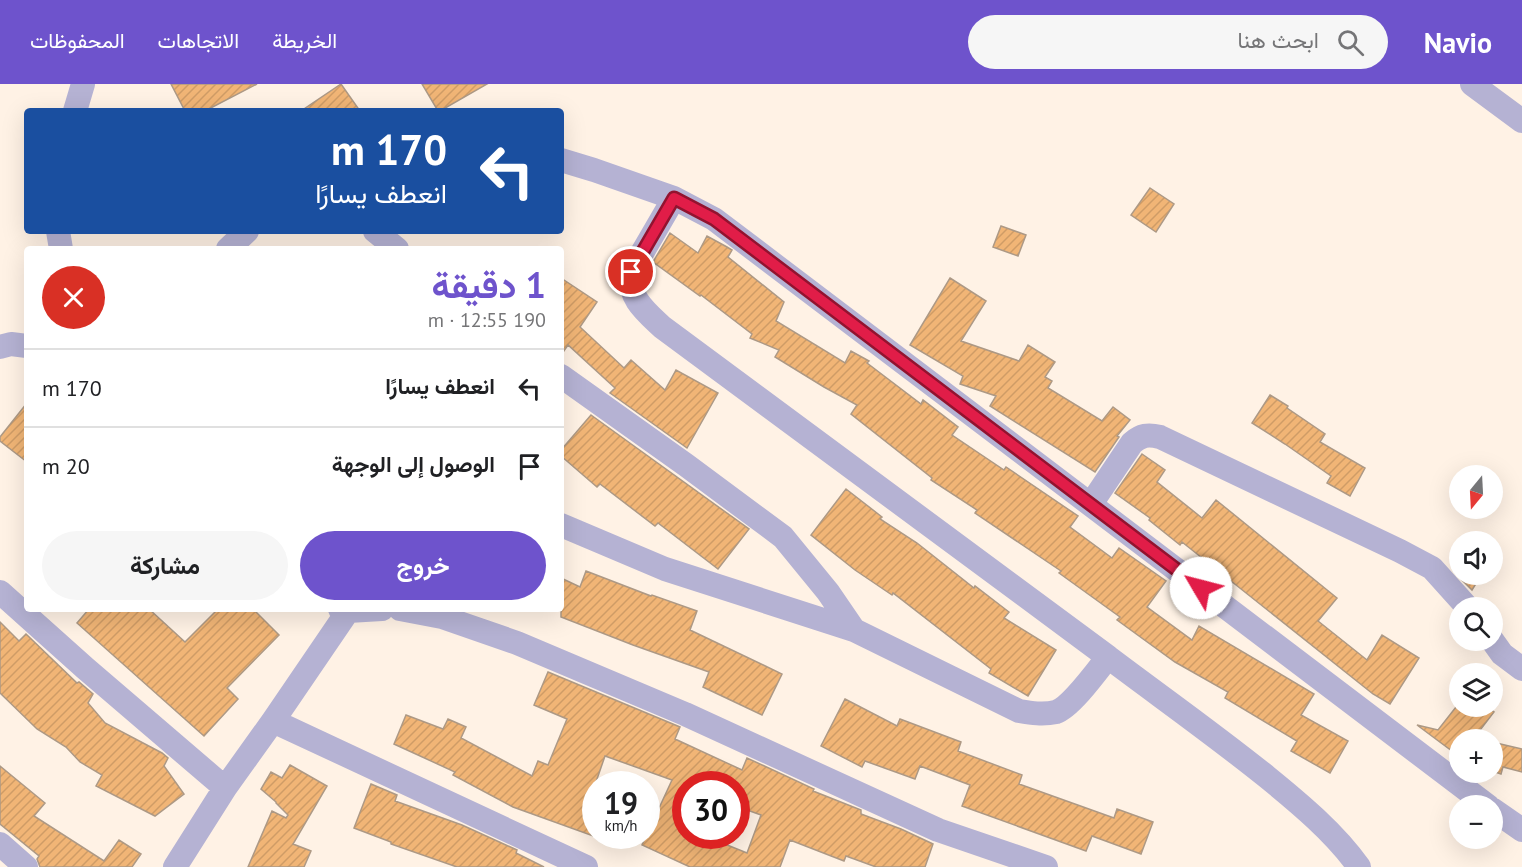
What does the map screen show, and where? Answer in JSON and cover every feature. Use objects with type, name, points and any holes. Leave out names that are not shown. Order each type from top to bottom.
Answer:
[{"type":"street","points":[[76,108],[83,84]]},
{"type":"street","points":[[1472,84],[1522,121]]},
{"type":"street","points":[[564,161],[674,198],[714,219],[1474,795]]},
{"type":"street","points":[[674,198],[631,272],[629,282],[643,310],[662,327],[1232,749],[1300,804],[1359,867]]},
{"type":"street","points":[[231,246],[244,234]]},
{"type":"street","points":[[379,234],[393,246]]},
{"type":"street","points":[[0,347],[11,344],[24,346]]},
{"type":"street","points":[[564,377],[783,537],[828,592],[854,630]]},
{"type":"street","points":[[1091,504],[1132,443],[1149,434],[1160,437],[1400,551],[1432,568],[1458,597]]},
{"type":"street","points":[[564,526],[665,569],[854,630],[1018,711],[1039,714],[1058,711],[1069,704],[1108,657]]},
{"type":"street","points":[[0,592],[225,788]]},
{"type":"street","points":[[175,867],[343,612]]},
{"type":"street","points":[[416,612],[442,617],[517,643],[686,714],[938,830],[1046,867]]},
{"type":"street","points":[[1500,651],[1522,669]]},
{"type":"street","points":[[273,721],[586,867]]},
{"type":"street","points":[[1503,817],[1522,830]]},
{"type":"street","points":[[0,844],[26,867]]},
{"type":"building","points":[[171,84],[257,84],[211,108],[183,108]]},
{"type":"building","points":[[341,84],[358,108],[305,108]]},
{"type":"building","points":[[422,84],[487,84],[445,108],[436,108]]},
{"type":"building","points":[[1150,188],[1174,204],[1156,232],[1131,215]]},
{"type":"building","points":[[1001,226],[1026,235],[1018,256],[993,247]]},
{"type":"building","points":[[670,233],[698,253],[707,236],[732,250],[728,257],[784,302],[776,321],[845,363],[851,351],[869,361],[867,363],[921,404],[923,400],[958,427],[952,435],[1004,470],[1006,467],[1078,516],[1070,527],[1112,558],[1119,548],[1166,581],[1147,607],[1192,640],[1199,626],[1314,694],[1301,715],[1348,741],[1330,773],[1291,751],[1297,741],[1225,698],[1228,692],[1175,662],[1117,620],[1120,617],[1059,573],[1061,571],[975,513],[977,510],[931,480],[932,478],[851,414],[857,405],[775,357],[779,350],[750,338],[752,334],[653,262]]},
{"type":"building","points":[[950,278],[986,301],[961,341],[1019,361],[1028,345],[1055,362],[1045,377],[1052,381],[1048,388],[1102,421],[1113,407],[1130,420],[1117,436],[1119,437],[1095,472],[990,406],[996,396],[960,384],[963,376],[910,345]]},
{"type":"building","points":[[564,280],[597,302],[580,327],[624,368],[631,360],[665,390],[676,370],[718,393],[687,448],[610,393],[615,388],[568,345],[564,351]]},
{"type":"building","points":[[1270,395],[1325,434],[1320,442],[1365,468],[1350,496],[1327,483],[1331,476],[1252,423]]},
{"type":"building","points":[[24,407],[24,460],[0,441],[0,437]]},
{"type":"building","points":[[591,415],[749,529],[718,569],[658,523],[655,526],[600,484],[597,487],[564,459],[564,446]]},
{"type":"building","points":[[1142,454],[1165,470],[1157,482],[1202,518],[1216,500],[1337,598],[1318,621],[1367,660],[1382,635],[1419,658],[1390,704],[1373,694],[1182,542],[1180,545],[1149,520],[1150,518],[1115,493]]},
{"type":"building","points":[[846,489],[882,517],[880,519],[917,543],[974,588],[975,586],[1009,612],[1004,618],[1056,650],[1028,696],[989,673],[991,669],[893,593],[892,595],[855,570],[811,535]]},
{"type":"building","points":[[586,571],[697,611],[690,630],[782,674],[762,715],[703,687],[709,672],[561,617],[561,612],[564,612],[564,579],[580,587]]},
{"type":"building","points":[[86,612],[152,612],[185,642],[215,612],[256,612],[279,635],[227,688],[238,699],[204,736],[77,623]]},
{"type":"building","points":[[0,622],[19,641],[26,634],[77,683],[79,682],[93,694],[88,703],[105,723],[168,758],[164,766],[184,794],[155,816],[96,786],[102,775],[80,762],[66,747],[37,729],[0,693]]},
{"type":"building","points":[[548,672],[680,727],[675,739],[742,770],[747,758],[814,789],[813,791],[861,810],[861,814],[933,844],[925,867],[876,867],[846,856],[844,861],[790,840],[780,867],[690,867],[651,849],[660,849],[660,806],[672,780],[660,776],[660,771],[647,771],[605,756],[600,771],[582,771],[582,832],[513,807],[453,775],[455,772],[394,744],[406,715],[443,729],[448,719],[466,727],[461,738],[532,776],[538,761],[548,765],[567,719],[534,705]]},
{"type":"building","points":[[845,699],[897,726],[900,719],[961,742],[958,751],[1022,775],[1019,784],[1114,818],[1117,809],[1153,822],[1141,854],[1092,836],[1086,851],[962,806],[970,785],[920,766],[915,779],[865,761],[862,767],[821,746]]},
{"type":"building","points":[[1449,716],[1490,717],[1481,729],[1449,729],[1449,749],[1417,725],[1438,730]]},
{"type":"building","points":[[1503,745],[1522,749],[1522,772],[1503,767]]},
{"type":"building","points":[[290,765],[327,786],[293,844],[311,851],[304,867],[248,867],[272,811],[286,818],[288,815],[261,789],[271,772],[282,778]]},
{"type":"building","points":[[0,766],[45,803],[34,816],[104,861],[119,840],[141,854],[132,867],[40,867],[37,859],[39,856],[0,824]]},
{"type":"building","points":[[371,784],[397,795],[395,801],[462,825],[517,850],[516,853],[544,867],[457,867],[391,844],[391,842],[354,828]]},
{"type":"route","points":[[631,272],[674,198],[714,219],[1201,588]]}]
